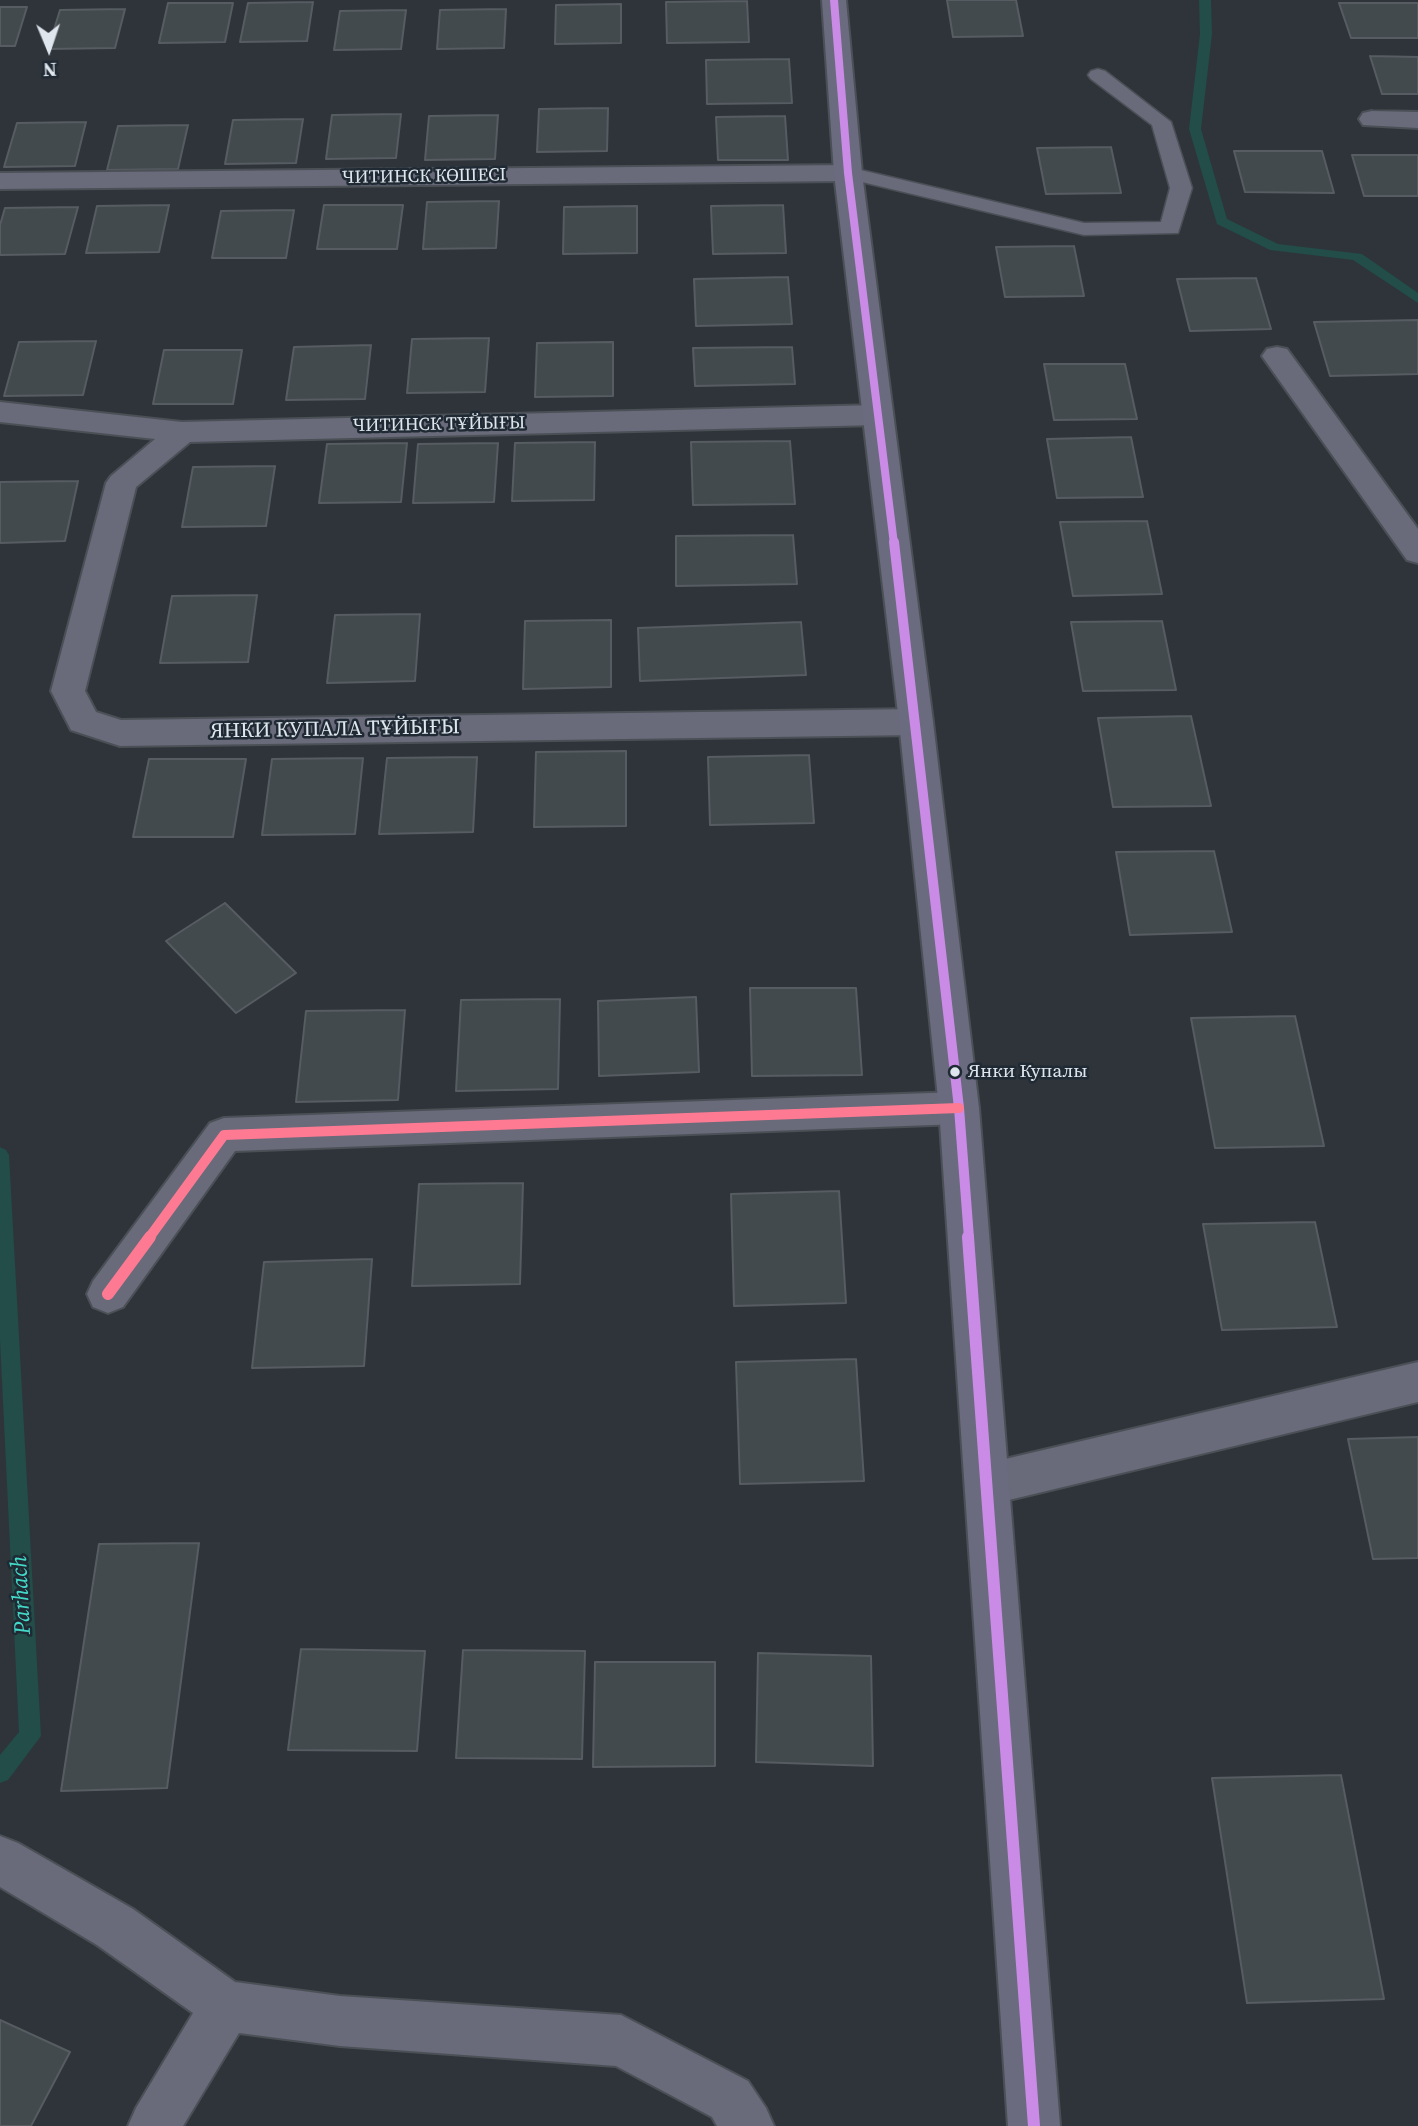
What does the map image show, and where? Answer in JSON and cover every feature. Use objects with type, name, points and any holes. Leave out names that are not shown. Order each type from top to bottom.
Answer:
[{"type":"main road","points":[[834,0],[848,173],[916,722],[959,1108],[1034,2126]]},
{"type":"street","points":[[1372,119],[1418,120]]},
{"type":"street","name":"ЧИТИНСК КӨШЕСІ","points":[[0,181],[848,173]]},
{"type":"street","points":[[1277,356],[1418,552]]},
{"type":"street","name":"ЧИТИНСК ТҰЙЫҒЫ","points":[[0,412],[182,432],[878,415]]},
{"type":"street","name":"ЯНКИ КУПАЛА ТҰЙЫҒЫ","points":[[182,432],[122,483],[68,691],[83,721],[120,733],[916,722]]},
{"type":"street","points":[[108,1294],[223,1135],[959,1108]]},
{"type":"street","points":[[988,1484],[1418,1382]]},
{"type":"street","points":[[1,1860],[115,1927],[226,2006],[340,2021],[621,2041],[730,2099],[748,2126]]},
{"type":"street","points":[[155,2126],[226,2006]]},
{"type":"lane","points":[[848,173],[1084,229],[1170,228],[1181,188],[1161,122],[1098,75]]},
{"type":"building","points":[[947,0],[1016,0],[1023,36],[953,37]]},
{"type":"building","points":[[747,1],[749,42],[667,43],[666,2]]},
{"type":"building","points":[[313,2],[307,41],[240,42],[248,3]]},
{"type":"building","points":[[168,3],[233,3],[225,42],[159,43]]},
{"type":"building","points":[[1339,3],[1418,3],[1418,38],[1351,38]]},
{"type":"building","points":[[621,4],[621,43],[555,44],[556,5]]},
{"type":"building","points":[[0,7],[27,7],[15,46],[0,46]]},
{"type":"building","points":[[125,9],[115,48],[48,49],[60,10]]},
{"type":"building","points":[[506,9],[504,48],[437,49],[440,10]]},
{"type":"building","points":[[406,10],[401,49],[334,50],[340,11]]},
{"type":"building","points":[[1370,56],[1418,57],[1418,94],[1382,94]]},
{"type":"building","points":[[789,59],[792,103],[707,104],[706,60]]},
{"type":"building","points":[[608,108],[607,151],[537,152],[539,109]]},
{"type":"building","points":[[401,114],[396,158],[326,159],[332,115]]},
{"type":"building","points":[[498,115],[495,159],[425,160],[429,116]]},
{"type":"building","points":[[785,116],[788,160],[718,160],[716,117]]},
{"type":"building","points":[[303,119],[296,163],[225,164],[233,120]]},
{"type":"building","points":[[86,122],[75,166],[4,167],[17,123]]},
{"type":"building","points":[[188,125],[178,169],[107,170],[118,126]]},
{"type":"building","points":[[1111,147],[1121,193],[1046,194],[1037,148]]},
{"type":"building","points":[[1234,151],[1322,151],[1334,193],[1245,192]]},
{"type":"building","points":[[1352,155],[1418,155],[1418,196],[1364,196]]},
{"type":"building","points":[[499,201],[496,248],[423,249],[427,202]]},
{"type":"building","points":[[169,205],[159,252],[86,253],[97,206]]},
{"type":"building","points":[[324,205],[403,205],[397,249],[317,249]]},
{"type":"building","points":[[783,205],[786,253],[713,254],[711,206]]},
{"type":"building","points":[[637,206],[637,253],[563,254],[564,207]]},
{"type":"building","points":[[78,207],[65,254],[0,255],[0,225],[5,208]]},
{"type":"building","points":[[294,210],[286,258],[212,258],[221,211]]},
{"type":"building","points":[[1074,246],[1084,296],[1005,297],[996,247]]},
{"type":"building","points":[[788,277],[792,324],[696,326],[694,279]]},
{"type":"building","points":[[1256,278],[1271,329],[1190,331],[1177,279]]},
{"type":"building","points":[[1418,320],[1418,374],[1330,376],[1314,322]]},
{"type":"building","points":[[489,338],[485,392],[407,393],[412,339]]},
{"type":"building","points":[[96,341],[83,395],[4,396],[19,342]]},
{"type":"building","points":[[613,342],[613,396],[535,397],[537,343]]},
{"type":"building","points":[[371,345],[365,399],[286,400],[294,347]]},
{"type":"building","points":[[792,347],[795,384],[695,386],[693,348]]},
{"type":"building","points":[[164,350],[242,350],[233,404],[153,404]]},
{"type":"building","points":[[1044,364],[1125,364],[1137,419],[1054,420]]},
{"type":"building","points":[[1131,437],[1143,497],[1057,498],[1047,439]]},
{"type":"building","points":[[790,441],[795,504],[693,505],[691,442]]},
{"type":"building","points":[[595,442],[594,500],[512,501],[515,443]]},
{"type":"building","points":[[407,443],[401,502],[319,503],[327,444]]},
{"type":"building","points":[[498,443],[494,502],[413,503],[418,444]]},
{"type":"building","points":[[275,466],[266,526],[182,527],[193,467]]},
{"type":"building","points":[[78,481],[65,541],[0,543],[0,482]]},
{"type":"building","points":[[1147,521],[1162,594],[1073,596],[1060,522]]},
{"type":"building","points":[[793,535],[797,584],[676,586],[676,536]]},
{"type":"building","points":[[257,595],[248,662],[160,663],[172,596]]},
{"type":"building","points":[[420,614],[415,681],[327,683],[335,615]]},
{"type":"building","points":[[611,620],[611,687],[523,689],[525,621]]},
{"type":"building","points":[[1162,621],[1176,690],[1083,691],[1071,622]]},
{"type":"building","points":[[801,622],[806,675],[640,681],[638,628]]},
{"type":"building","points":[[1191,716],[1211,806],[1113,807],[1098,718]]},
{"type":"building","points":[[626,751],[626,826],[534,827],[536,752]]},
{"type":"building","points":[[809,755],[814,823],[710,825],[708,757]]},
{"type":"building","points":[[477,757],[473,832],[379,834],[387,758]]},
{"type":"building","points":[[363,758],[355,834],[262,835],[272,759]]},
{"type":"building","points":[[149,759],[246,759],[233,837],[133,837]]},
{"type":"building","points":[[1214,851],[1232,932],[1130,935],[1116,852]]},
{"type":"building","points":[[225,903],[296,973],[236,1013],[166,941]]},
{"type":"building","points":[[750,988],[856,988],[862,1075],[752,1076]]},
{"type":"building","points":[[696,997],[699,1072],[599,1076],[598,1001]]},
{"type":"building","points":[[560,999],[558,1089],[456,1091],[461,1000]]},
{"type":"building","points":[[405,1010],[398,1100],[296,1102],[306,1011]]},
{"type":"building","points":[[1295,1016],[1324,1146],[1215,1148],[1191,1018]]},
{"type":"building","points":[[523,1183],[520,1284],[412,1286],[419,1184]]},
{"type":"building","points":[[839,1191],[846,1303],[734,1306],[731,1194]]},
{"type":"building","points":[[1315,1222],[1337,1327],[1222,1330],[1203,1224]]},
{"type":"building","points":[[372,1259],[364,1366],[252,1368],[264,1262]]},
{"type":"building","points":[[856,1359],[864,1481],[740,1484],[736,1362]]},
{"type":"building","points":[[1418,1437],[1418,1558],[1373,1559],[1348,1439]]},
{"type":"building","points":[[199,1543],[167,1788],[61,1791],[99,1544]]},
{"type":"building","points":[[301,1649],[425,1651],[417,1751],[288,1750]]},
{"type":"building","points":[[463,1650],[585,1651],[582,1759],[456,1758]]},
{"type":"building","points":[[758,1653],[871,1656],[873,1766],[756,1762]]},
{"type":"building","points":[[595,1662],[715,1662],[715,1766],[593,1767]]},
{"type":"building","points":[[1341,1775],[1384,1999],[1247,2003],[1212,1778]]},
{"type":"building","points":[[0,2020],[70,2052],[31,2126],[0,2126]]},
{"type":"waterway","points":[[1205,0],[1206,34],[1195,129],[1221,221],[1275,247],[1357,257],[1418,299]]},
{"type":"waterway","name":"Parhach","points":[[0,1155],[30,1736],[0,1772]]},
{"type":"transit line","points":[[834,0],[848,173],[916,722],[959,1108],[1034,2126]]},
{"type":"transit line","points":[[108,1294],[224,1135],[959,1108]]},
{"type":"place","name":"Янки Купалы","points":[[955,1072]]}]
